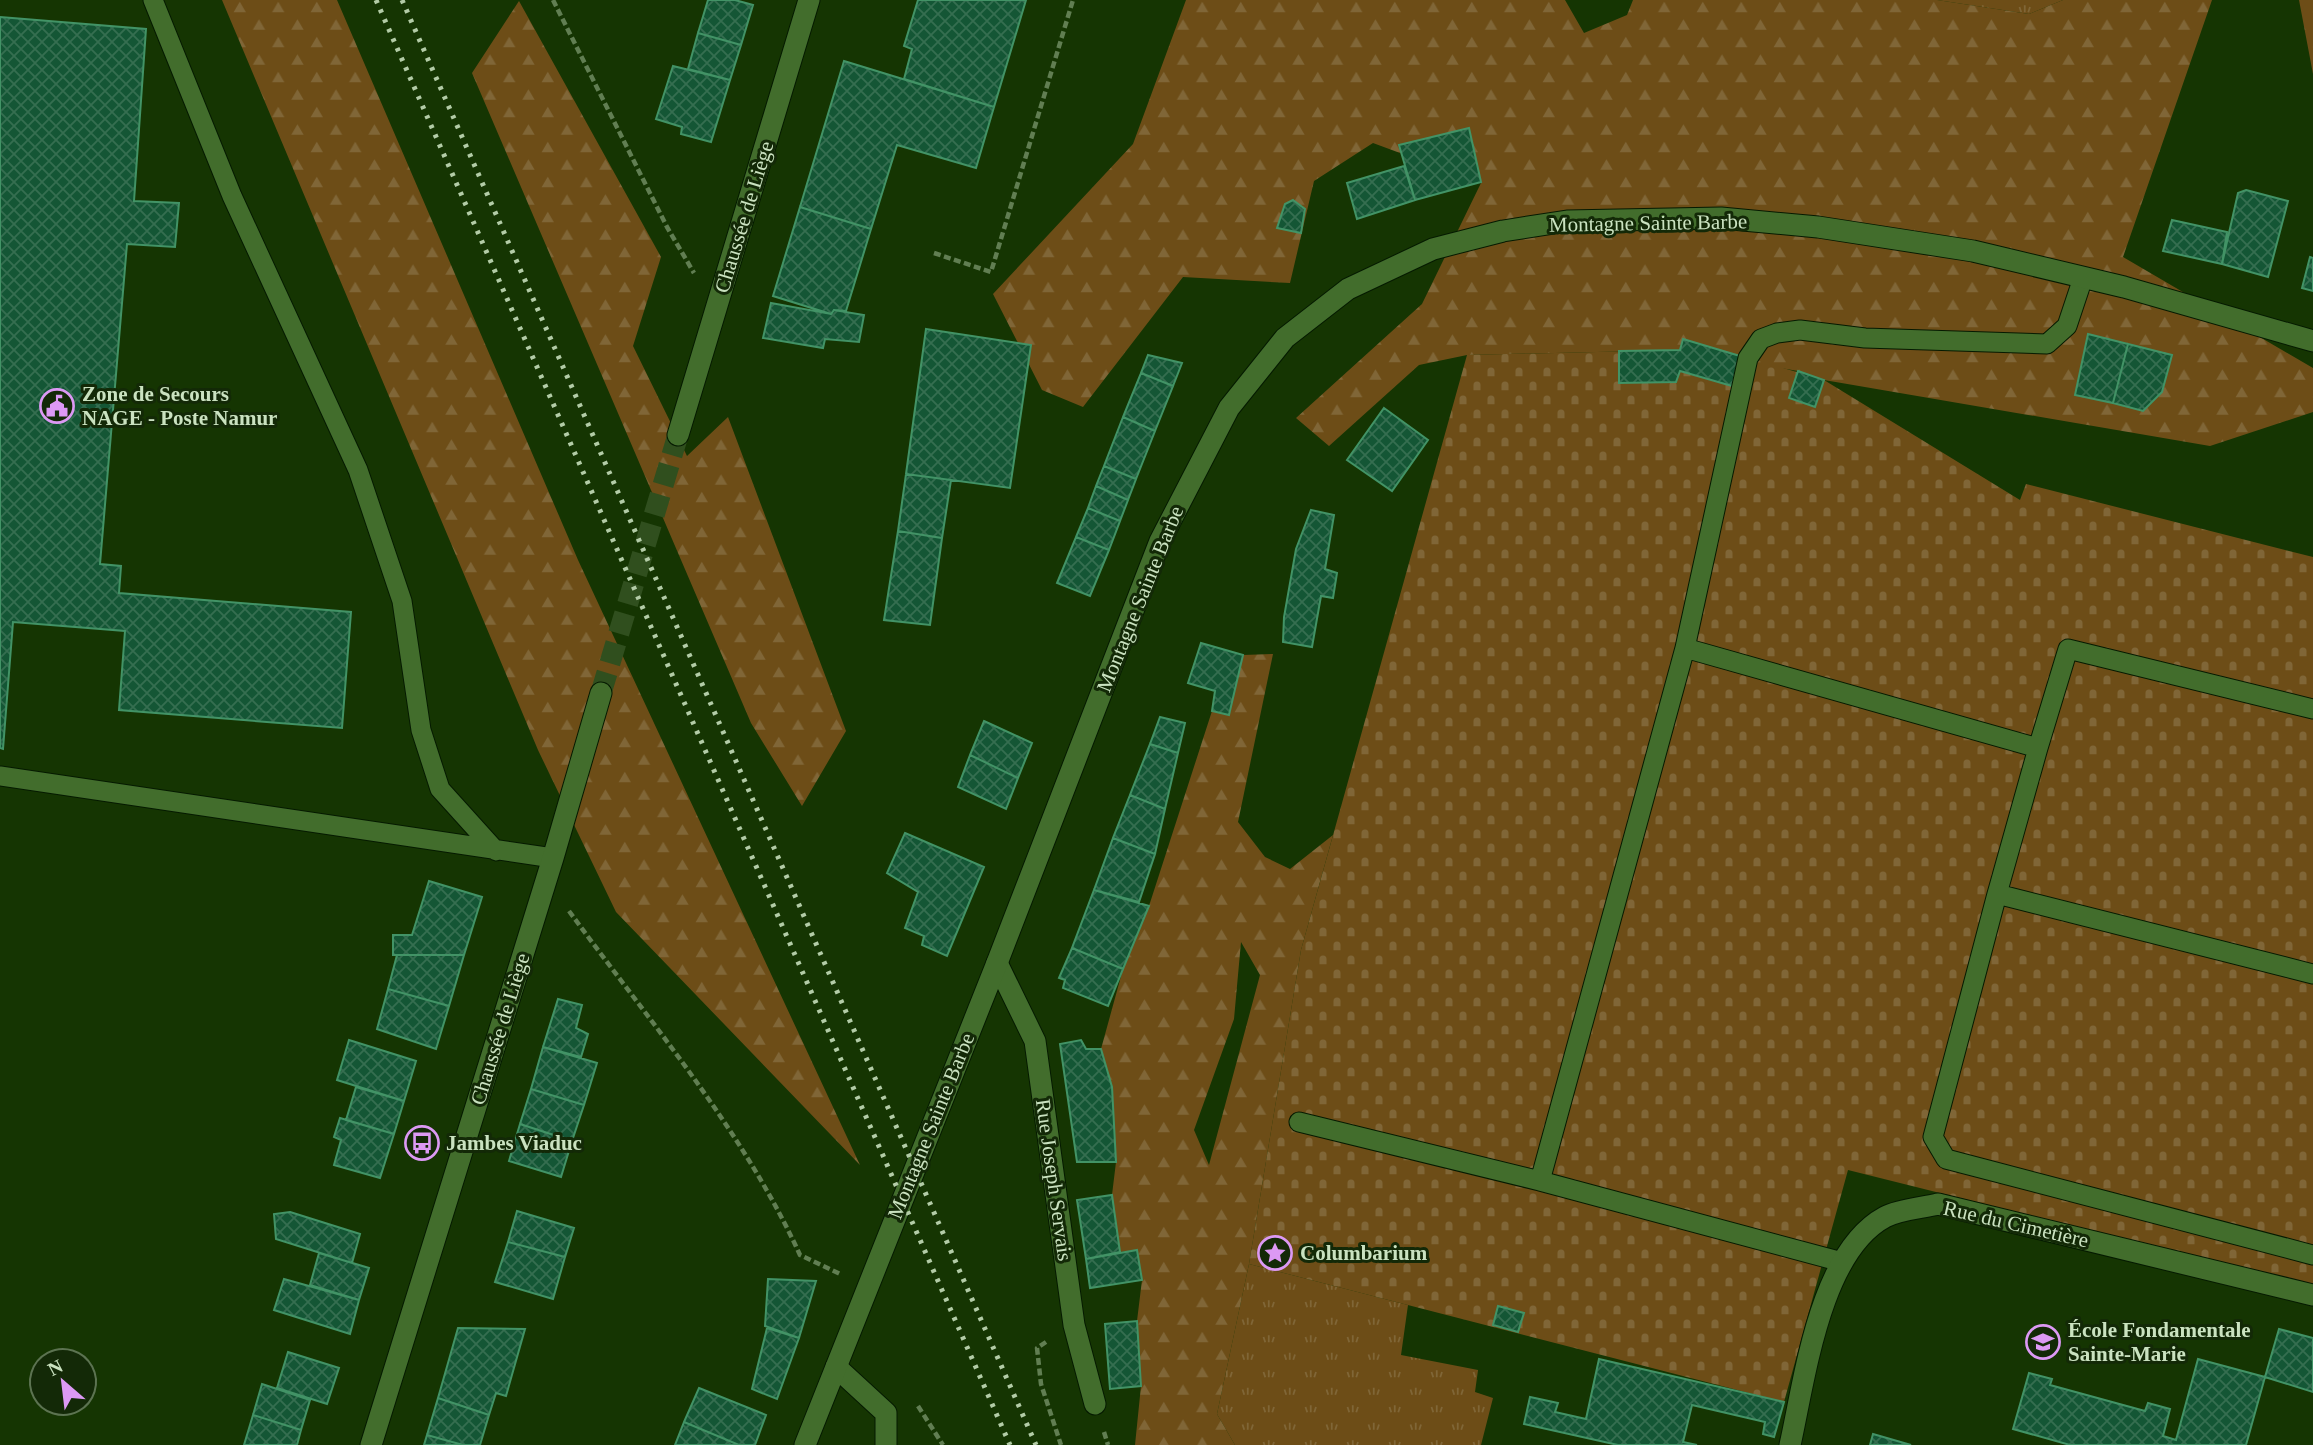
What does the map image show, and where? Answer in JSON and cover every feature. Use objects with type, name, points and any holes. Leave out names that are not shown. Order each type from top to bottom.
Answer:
[{"type":"street","name":"Chaussée de Liège","points":[[678,435],[809,0]]},
{"type":"street","name":"Montagne Sainte Barbe","points":[[805,1445],[866,1287],[998,963],[1160,541],[1229,408],[1285,338],[1348,289],[1433,249],[1503,231],[1567,221],[1708,218],[1818,227],[1973,251],[2313,341]]},
{"type":"street","name":"Chaussée de Liège","points":[[371,1445],[547,879],[601,693]]},
{"type":"street","name":"Rue Joseph Servais","points":[[998,963],[1035,1041],[1074,1325],[1095,1404]]},
{"type":"street","name":"Rue du Cimetière","points":[[1790,1445],[1822,1307],[1847,1251],[1886,1217],[1938,1204],[2313,1295]]},
{"type":"street","points":[[836,1367],[886,1413],[886,1445]]},
{"type":"lane","points":[[153,0],[232,196],[358,470],[402,601],[421,730],[440,789],[496,851]]},
{"type":"lane","points":[[1540,1181],[1685,648],[1748,358],[1761,339],[1777,333],[1800,330],[1865,338],[2047,344],[2067,326],[2083,278]]},
{"type":"lane","points":[[1685,648],[2038,748]]},
{"type":"lane","points":[[2313,709],[2068,649],[1997,894],[1933,1137],[1946,1159],[2313,1255]]},
{"type":"lane","points":[[0,776],[553,858]]},
{"type":"lane","points":[[1997,894],[2313,974]]},
{"type":"lane","points":[[1299,1122],[1540,1181],[1842,1262]]},
{"type":"path","points":[[553,0],[667,227],[715,311]]},
{"type":"path","points":[[934,253],[992,272],[1073,0]]},
{"type":"path","points":[[547,879],[718,1114],[775,1200],[800,1255],[866,1287]]},
{"type":"path","points":[[1061,1445],[1041,1384],[1037,1348],[1074,1325]]},
{"type":"green space","points":[[222,0],[337,0],[578,560],[860,1165],[616,912],[538,750]]},
{"type":"green space","points":[[1186,0],[1565,0],[1584,33],[1627,15],[1633,0],[1937,0],[2029,14],[2063,0],[2212,0],[2123,257],[2313,368],[2313,412],[2210,446],[1824,380],[1798,371],[1680,350],[1467,355],[1419,365],[1329,446],[1296,418],[1422,304],[1481,183],[1373,143],[1314,181],[1290,283],[1183,277],[1083,407],[1042,390],[993,294],[1133,144]]},
{"type":"green space","points":[[1937,0],[2063,0],[2029,14]]},
{"type":"green space","points":[[2299,0],[2313,0],[2313,74]]},
{"type":"green space","points":[[519,1],[661,257],[633,346],[687,456],[728,417],[846,731],[802,806],[751,723],[472,73]]},
{"type":"green space","points":[[1683,339],[1824,380],[2020,500],[2026,484],[2313,557],[2313,1286],[1848,1170],[1784,1402],[1249,1264],[1301,950],[1467,355],[1679,350]]},
{"type":"green space","points":[[1273,654],[1238,822],[1265,857],[1290,869],[1333,835],[1301,950],[1249,1264],[1217,1414],[1235,1445],[1135,1445],[1141,1386],[1137,1321],[1142,1280],[1137,1250],[1120,1252],[1112,1195],[1116,1162],[1112,1087],[1101,1049],[1123,969],[1149,906],[1212,711],[1229,715],[1243,655]],"holes":[[[1241,942],[1260,975],[1209,1165],[1194,1130],[1234,1019]]]},
{"type":"green space","points":[[1249,1264],[1408,1305],[1401,1355],[1478,1370],[1475,1392],[1493,1398],[1481,1445],[1235,1445],[1217,1414]]},
{"type":"building","points":[[708,0],[735,0],[753,5],[741,45],[698,33]]},
{"type":"building","points":[[918,0],[1026,0],[994,107],[904,79],[912,49],[904,46]]},
{"type":"building","name":"Zone de Secours NAGE - Poste Namur","points":[[0,17],[146,29],[134,201],[179,203],[175,247],[127,244],[100,564],[121,566],[119,593],[351,612],[342,728],[119,710],[125,631],[13,622],[3,749],[0,748]]},
{"type":"building","points":[[698,33],[741,45],[730,80],[688,69]]},
{"type":"building","points":[[844,61],[994,107],[976,168],[897,145],[871,229],[800,207]]},
{"type":"building","points":[[673,66],[730,80],[711,142],[681,134],[682,127],[656,119]]},
{"type":"building","points":[[1469,128],[1481,182],[1415,200],[1399,145]]},
{"type":"building","points":[[1404,166],[1415,200],[1357,219],[1347,183]]},
{"type":"building","points":[[2246,190],[2288,201],[2268,277],[2222,264],[2238,193]]},
{"type":"building","points":[[1293,200],[1305,209],[1301,233],[1277,228],[1285,204]]},
{"type":"building","points":[[800,207],[871,229],[846,311],[834,310],[831,314],[773,296]]},
{"type":"building","points":[[2172,220],[2227,232],[2222,264],[2163,251]]},
{"type":"building","points":[[2310,257],[2313,258],[2313,291],[2302,288]]},
{"type":"building","points":[[771,303],[831,314],[834,310],[864,315],[859,342],[825,339],[823,348],[763,338]]},
{"type":"building","points":[[926,329],[1031,345],[1010,488],[906,474]]},
{"type":"building","points":[[2088,334],[2128,344],[2113,403],[2075,395]]},
{"type":"building","points":[[1683,339],[1740,356],[1732,386],[1680,371],[1676,382],[1619,383],[1619,351],[1680,350]]},
{"type":"building","points":[[2128,344],[2172,355],[2162,392],[2143,411],[2113,403]]},
{"type":"building","points":[[1148,355],[1182,363],[1173,386],[1141,373]]},
{"type":"building","points":[[1798,371],[1824,380],[1815,407],[1789,398]]},
{"type":"building","points":[[1141,373],[1173,386],[1155,431],[1123,417]]},
{"type":"building","points":[[1384,408],[1428,440],[1392,491],[1347,460]]},
{"type":"building","points":[[1123,417],[1155,431],[1136,479],[1104,466]]},
{"type":"building","points":[[1104,466],[1136,479],[1128,500],[1096,486]]},
{"type":"building","points":[[906,474],[951,480],[942,538],[898,531]]},
{"type":"building","points":[[1096,486],[1128,500],[1120,521],[1088,508]]},
{"type":"building","points":[[1088,508],[1120,521],[1109,550],[1076,537]]},
{"type":"building","points":[[1311,510],[1334,515],[1325,569],[1337,573],[1333,598],[1321,596],[1312,647],[1283,642],[1284,617],[1296,549]]},
{"type":"building","points":[[898,531],[942,538],[930,625],[884,620]]},
{"type":"building","points":[[1076,537],[1109,550],[1090,596],[1057,583]]},
{"type":"building","points":[[1201,643],[1243,655],[1229,715],[1212,711],[1215,691],[1188,683]]},
{"type":"building","points":[[1160,717],[1185,723],[1178,753],[1150,744]]},
{"type":"building","points":[[984,721],[1032,743],[1018,778],[970,755]]},
{"type":"building","points":[[1150,744],[1178,753],[1165,809],[1130,795]]},
{"type":"building","points":[[970,755],[1018,778],[1006,809],[958,787]]},
{"type":"building","points":[[1130,795],[1165,809],[1155,854],[1113,838]]},
{"type":"building","points":[[905,833],[984,867],[947,956],[922,945],[924,936],[905,928],[918,892],[887,873]]},
{"type":"building","points":[[1113,838],[1155,854],[1139,902],[1094,890]]},
{"type":"building","points":[[429,881],[482,897],[464,955],[393,955],[393,935],[412,935]]},
{"type":"building","points":[[1094,890],[1149,906],[1123,969],[1072,948]]},
{"type":"building","points":[[1072,948],[1123,969],[1108,1006],[1063,988],[1065,980],[1059,978]]},
{"type":"building","points":[[397,955],[464,955],[449,1006],[388,989]]},
{"type":"building","points":[[388,989],[449,1006],[436,1049],[377,1029]]},
{"type":"building","points":[[558,999],[582,1005],[576,1028],[588,1034],[581,1057],[543,1047]]},
{"type":"building","points":[[349,1040],[416,1061],[404,1101],[337,1080]]},
{"type":"building","points":[[1081,1040],[1086,1049],[1101,1049],[1112,1087],[1116,1162],[1077,1162],[1060,1044]]},
{"type":"building","points":[[543,1047],[597,1063],[584,1105],[531,1089]]},
{"type":"building","points":[[356,1087],[404,1101],[394,1134],[346,1120]]},
{"type":"building","points":[[531,1089],[584,1105],[572,1141],[520,1124]]},
{"type":"building","points":[[340,1118],[394,1134],[380,1178],[334,1165],[341,1140],[334,1137]]},
{"type":"building","points":[[520,1124],[572,1141],[561,1177],[509,1161]]},
{"type":"building","points":[[1112,1195],[1120,1252],[1086,1259],[1077,1200]]},
{"type":"building","points":[[517,1211],[574,1228],[565,1257],[508,1242]]},
{"type":"building","points":[[290,1212],[360,1234],[352,1263],[276,1239],[274,1214]]},
{"type":"building","points":[[508,1242],[565,1257],[553,1299],[495,1282]]},
{"type":"building","points":[[1137,1250],[1142,1280],[1090,1288],[1086,1259]]},
{"type":"building","points":[[319,1253],[369,1268],[359,1300],[310,1285]]},
{"type":"building","points":[[284,1279],[359,1300],[350,1334],[274,1310]]},
{"type":"building","points":[[768,1279],[816,1281],[799,1338],[765,1326]]},
{"type":"building","points":[[1498,1306],[1524,1313],[1518,1332],[1493,1325]]},
{"type":"building","points":[[1137,1321],[1141,1386],[1110,1389],[1105,1324]]},
{"type":"building","points":[[458,1328],[525,1329],[506,1396],[496,1393],[489,1415],[438,1398]]},
{"type":"building","points":[[767,1328],[799,1338],[777,1399],[752,1389]]},
{"type":"building","points":[[2279,1329],[2313,1338],[2313,1392],[2265,1377]]},
{"type":"building","points":[[288,1352],[339,1368],[327,1404],[277,1388]]},
{"type":"building","points":[[1599,1359],[1784,1402],[1774,1437],[1763,1434],[1765,1422],[1692,1405],[1683,1442],[1697,1445],[1618,1445],[1524,1424],[1530,1397],[1558,1403],[1555,1412],[1586,1419]]},
{"type":"building","points":[[2198,1359],[2265,1377],[2246,1445],[2070,1445],[2013,1429],[2029,1373],[2052,1379],[2050,1385],[2145,1411],[2148,1403],[2170,1409],[2163,1436],[2176,1440]]},
{"type":"building","points":[[262,1384],[310,1400],[301,1430],[253,1415]]},
{"type":"building","points":[[699,1388],[766,1415],[755,1445],[739,1445],[684,1422]]},
{"type":"building","points":[[438,1398],[489,1415],[480,1445],[463,1445],[427,1435]]},
{"type":"building","points":[[253,1415],[301,1430],[297,1445],[244,1445]]},
{"type":"building","points":[[684,1422],[739,1445],[675,1445]]},
{"type":"building","points":[[1873,1434],[1911,1445],[1870,1445]]},
{"type":"building","points":[[427,1435],[463,1445],[424,1445]]},
{"type":"tunnel","points":[[601,693],[678,435]]},
{"type":"railway","points":[[376,0],[1010,1445]]},
{"type":"railway","points":[[402,0],[1036,1445]]},
{"type":"place","name":"Zone de Secours NAGE - Poste Namur","points":[[57,406]]},
{"type":"place","name":"Jambes Viaduc","points":[[422,1143]]},
{"type":"place","name":"Columbarium","points":[[1275,1253]]},
{"type":"place","name":"École Fondamentale Sainte-Marie","points":[[2043,1342]]}]
